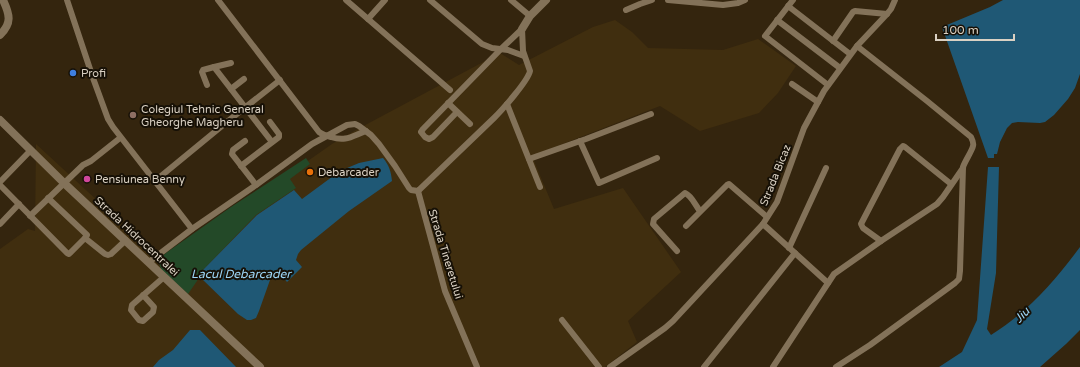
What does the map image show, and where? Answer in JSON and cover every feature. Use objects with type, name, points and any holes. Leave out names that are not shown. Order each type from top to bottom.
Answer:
[{"type":"street","points":[[0,35],[8,26],[9,20],[9,14],[3,0]]},
{"type":"street","points":[[67,0],[108,119],[120,138],[192,229]]},
{"type":"street","points":[[218,0],[322,135],[336,139],[346,139],[366,131]]},
{"type":"street","points":[[346,0],[450,90]]},
{"type":"street","points":[[368,19],[385,0]]},
{"type":"street","points":[[430,0],[480,43],[489,47],[508,50],[524,56]]},
{"type":"street","points":[[511,0],[530,16]]},
{"type":"street","points":[[457,112],[433,137],[429,139],[425,137],[422,132],[423,129],[522,28],[530,16],[546,0]]},
{"type":"street","points":[[626,10],[652,0]]},
{"type":"street","points":[[668,0],[713,2],[730,5],[745,0]]},
{"type":"street","points":[[793,0],[765,36],[828,85]]},
{"type":"street","name":"Strada Bicaz","points":[[610,367],[673,321],[763,224],[777,202],[804,128],[828,85],[850,54],[891,9],[895,0]]},
{"type":"street","points":[[788,6],[850,54]]},
{"type":"street","points":[[833,41],[853,12],[887,14]]},
{"type":"street","points":[[777,20],[840,68]]},
{"type":"street","points":[[149,262],[192,229],[312,144],[347,125],[355,124],[366,131],[379,144],[409,188],[411,190],[418,191],[494,118],[530,74],[522,46],[522,28]]},
{"type":"street","points":[[836,367],[870,345],[959,279],[963,167],[974,146],[971,137],[857,46]]},
{"type":"street","points":[[207,85],[202,72],[203,70],[231,63]]},
{"type":"street","points":[[214,67],[272,142]]},
{"type":"street","points":[[231,89],[244,79]]},
{"type":"street","points":[[155,181],[280,80]]},
{"type":"street","points":[[792,84],[818,102]]},
{"type":"street","points":[[448,104],[470,124]]},
{"type":"street","points":[[507,104],[540,187]]},
{"type":"street","points":[[529,159],[651,114]]},
{"type":"street","name":"Strada Hidrocentralei","points":[[0,120],[260,367]]},
{"type":"street","points":[[241,166],[280,135],[270,122]]},
{"type":"street","points":[[30,216],[83,165],[91,161],[120,138]]},
{"type":"street","points":[[245,141],[233,150],[232,154],[256,185]]},
{"type":"street","points":[[580,141],[600,183],[657,158]]},
{"type":"street","points":[[881,241],[863,228],[862,224],[902,146],[951,184]]},
{"type":"street","points":[[31,150],[0,184],[69,254],[87,235],[48,198]]},
{"type":"street","points":[[773,367],[834,274],[937,204],[963,167]]},
{"type":"street","points":[[789,248],[826,168]]},
{"type":"street","points":[[686,226],[727,184],[729,184],[767,217]]},
{"type":"street","name":"Strada Tineretului","points":[[418,191],[444,291],[477,367]]},
{"type":"street","points":[[677,251],[653,224],[654,219],[685,193],[690,196],[700,211]]},
{"type":"street","points":[[0,224],[19,204]]},
{"type":"street","points":[[763,224],[828,283]]},
{"type":"street","points":[[85,238],[108,255],[126,240]]},
{"type":"street","points":[[704,367],[795,254]]},
{"type":"street","points":[[143,295],[164,277]]},
{"type":"street","points":[[562,320],[599,367]]},
{"type":"shaded area","points":[[615,20],[632,32],[648,48],[723,50],[758,39],[796,66],[778,93],[759,113],[700,131],[660,106],[532,156],[554,209],[623,188],[681,272],[628,321],[637,342],[605,367],[0,367],[0,249],[28,229],[35,231],[36,144],[164,262],[332,144],[356,130],[500,53],[519,65],[593,27]]},
{"type":"green space","points":[[306,158],[310,164],[290,179],[296,188],[256,215],[201,272],[188,294],[162,270],[160,261],[166,253],[231,207]]},
{"type":"water","points":[[1003,0],[1080,0],[1080,74],[1075,88],[1068,99],[1054,115],[1045,122],[1040,123],[1012,123],[1007,128],[1000,142],[997,154],[994,154],[994,158],[988,158],[942,27]]},
{"type":"water","name":"Lacul Debarcader","points":[[383,158],[389,168],[392,181],[349,211],[301,250],[296,260],[302,267],[287,282],[280,273],[275,273],[270,280],[256,318],[247,320],[238,314],[201,278],[201,272],[257,215],[294,190],[302,199],[340,171],[359,163]]},
{"type":"water","name":"Jiu","points":[[988,167],[999,167],[996,273],[987,329],[991,335],[1005,326],[1029,306],[1050,284],[1080,247],[1080,330],[1040,367],[939,367],[962,352],[977,320]]},
{"type":"water","points":[[190,330],[200,330],[236,367],[153,367],[159,360],[173,350]]},
{"type":"place","name":"Profi","points":[[73,73]]},
{"type":"place","name":"Colegiul Tehnic General Gheorghe Magheru","points":[[133,115]]},
{"type":"place","name":"Debarcader","points":[[310,172]]},
{"type":"place","name":"Pensiunea Benny","points":[[87,179]]}]
